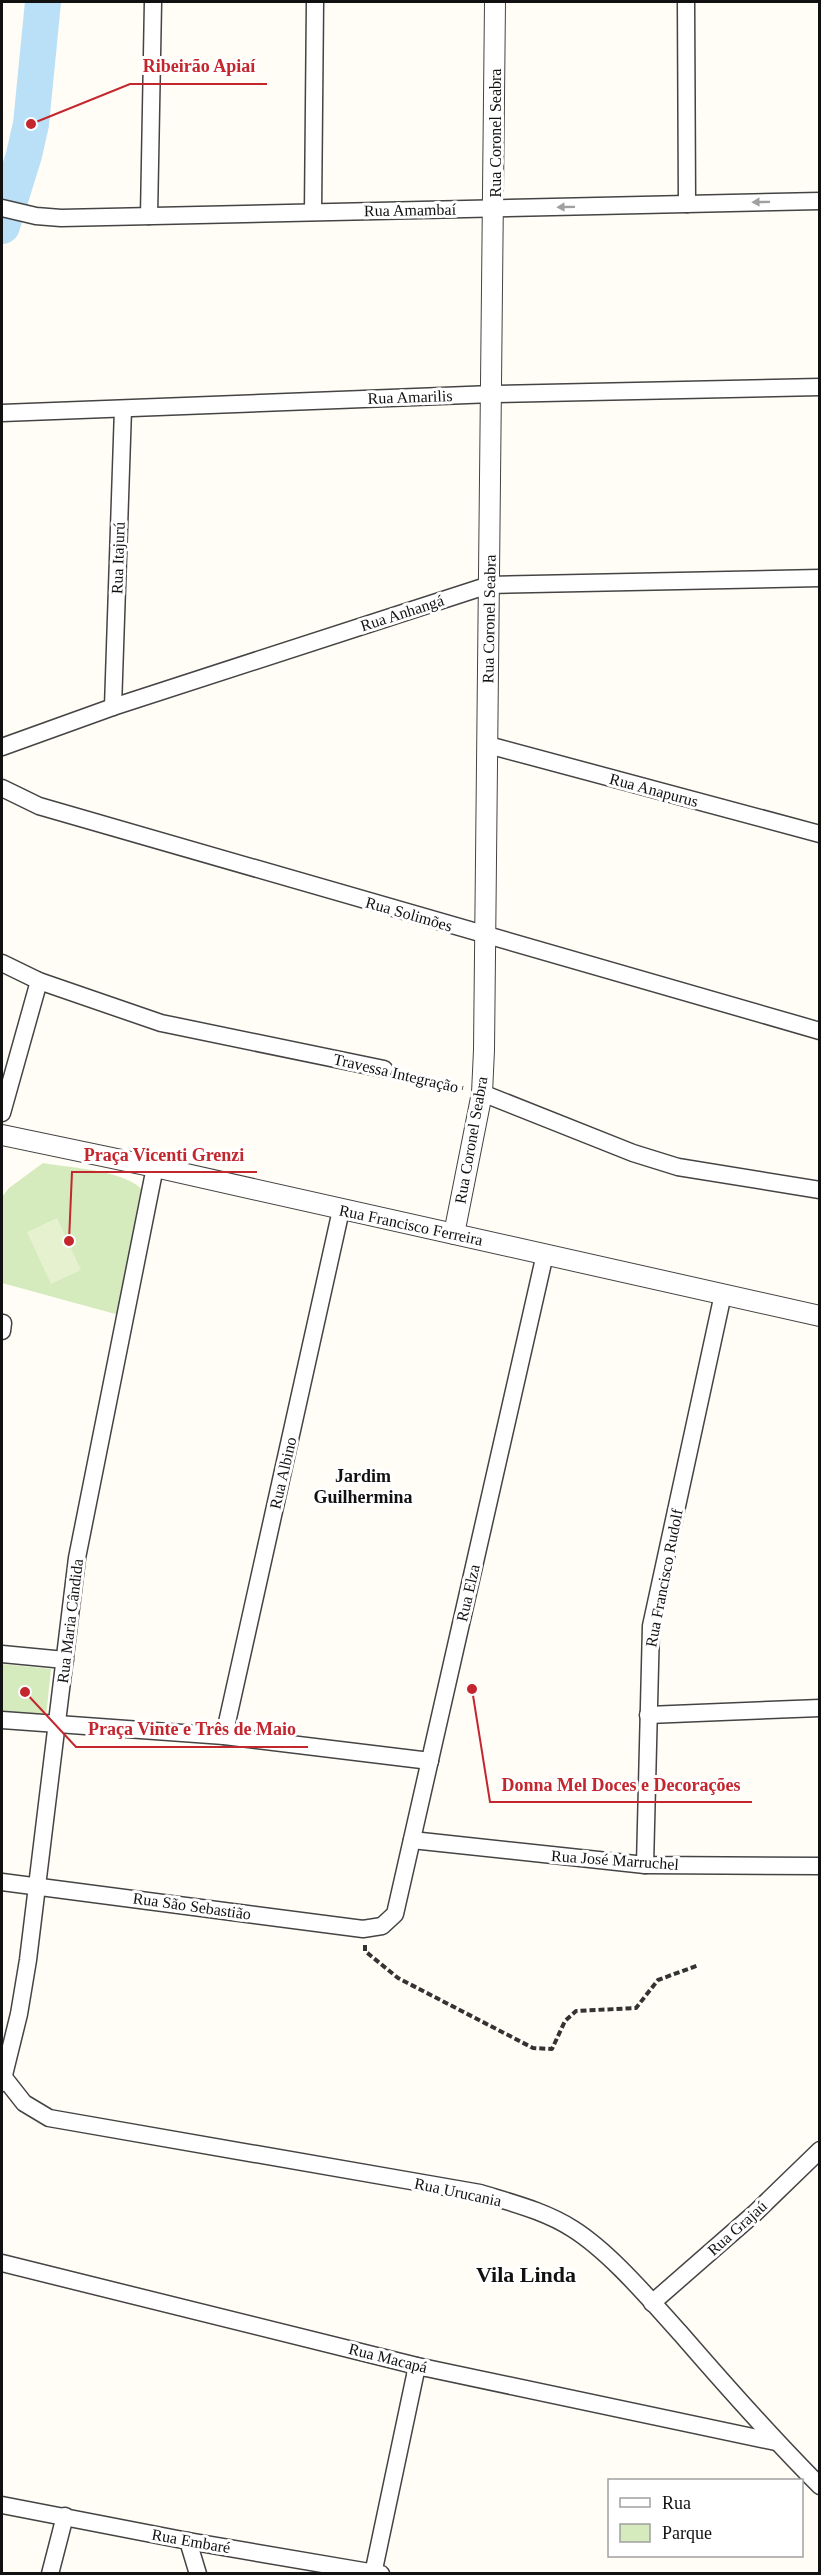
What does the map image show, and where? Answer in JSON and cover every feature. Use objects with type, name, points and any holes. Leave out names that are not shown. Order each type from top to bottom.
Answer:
[{"type":"street","points":[[149,216],[153,2]]},
{"type":"street","points":[[313,212],[315,2]]},
{"type":"street","name":"Rua Coronel Seabra","points":[[454,1234],[482,1093],[493,394],[495,2]]},
{"type":"street","points":[[686,2],[687,204]]},
{"type":"street","name":"Rua Amambaí","points":[[7,210],[61,218],[819,201]]},
{"type":"street","name":"Rua Amarilis","points":[[2,413],[493,394],[819,387]]},
{"type":"street","name":"Rua Itajurú","points":[[113,707],[123,409]]},
{"type":"street","name":"Rua Anhangá","points":[[2,747],[113,707],[489,585],[819,578]]},
{"type":"street","name":"Rua Anapurus","points":[[488,745],[819,834]]},
{"type":"street","name":"Rua Solimões","points":[[2,788],[39,806],[486,937],[819,1031]]},
{"type":"street","name":"Travessa Integração","points":[[2,963],[39,981],[161,1023],[384,1069]]},
{"type":"street","points":[[2,1113],[39,981]]},
{"type":"street","name":"Travessa Integração","points":[[482,1093],[633,1153],[678,1167],[819,1190]]},
{"type":"street","name":"Rua Francisco Ferreira","points":[[2,1135],[155,1167],[819,1316]]},
{"type":"street","name":"Rua Maria Cândida","points":[[2,2079],[19,2014],[38,1885],[77,1558],[155,1167]]},
{"type":"street","name":"Rua Albino","points":[[224,1736],[341,1210]]},
{"type":"street","name":"Rua Elza","points":[[382,1926],[395,1914],[545,1254]]},
{"type":"street","name":"Rua Francisco Rudolf","points":[[645,1865],[651,1626],[723,1294]]},
{"type":"street","points":[[2,1654],[65,1660]]},
{"type":"street","points":[[648,1715],[819,1708]]},
{"type":"street","points":[[2,1720],[224,1736],[430,1761]]},
{"type":"street","name":"Rua José Marruchel","points":[[412,1840],[645,1865],[819,1866]]},
{"type":"street","name":"Rua São Sebastião","points":[[2,1882],[363,1929],[382,1926]]},
{"type":"street","name":"Rua Urucania","points":[[2,2079],[24,2103],[49,2118],[480,2193],[540,2213],[574,2230],[604,2254],[652,2302],[776,2442],[819,2486]]},
{"type":"street","name":"Rua Grajaú","points":[[652,2302],[755,2213],[819,2150]]},
{"type":"street","name":"Rua Macapá","points":[[2,2263],[417,2366],[776,2442]]},
{"type":"street","points":[[376,2573],[417,2366]]},
{"type":"street","name":"Rua Embaré","points":[[2,2505],[188,2541],[376,2573]]},
{"type":"street","points":[[50,2574],[65,2517]]},
{"type":"street","points":[[188,2541],[198,2574]]},
{"type":"path","name":"Travessa Integração","points":[[384,1069],[482,1093]]},
{"type":"path","points":[[363,1929],[365,1951],[398,1978],[533,2048],[552,2049],[566,2021],[576,2012],[636,2008],[658,1980],[699,1965]]},
{"type":"green space","points":[[43,1163],[113,1175],[137,1185],[145,1193],[119,1315],[2,1283],[2,1197],[9,1188]]},
{"type":"green space","points":[[57,1218],[81,1270],[51,1284],[27,1232]]},
{"type":"green space","points":[[2,1664],[51,1669],[46,1717],[2,1714]]},
{"type":"waterway","points":[[2,226],[31,124],[43,2]]},
{"type":"place","name":"Ribeirão Apiaí","points":[[31,124]]},
{"type":"place","name":"Praça Vicenti Grenzi","points":[[69,1241]]},
{"type":"place","name":"Donna Mel Doces e Decorações","points":[[472,1689]]},
{"type":"place","name":"Praça Vinte e Três de Maio","points":[[25,1692]]},
{"type":"district","name":"Jardim Guilhermina","points":[[363,1486]]},
{"type":"district","name":"Vila Linda","points":[[526,2274]]}]
